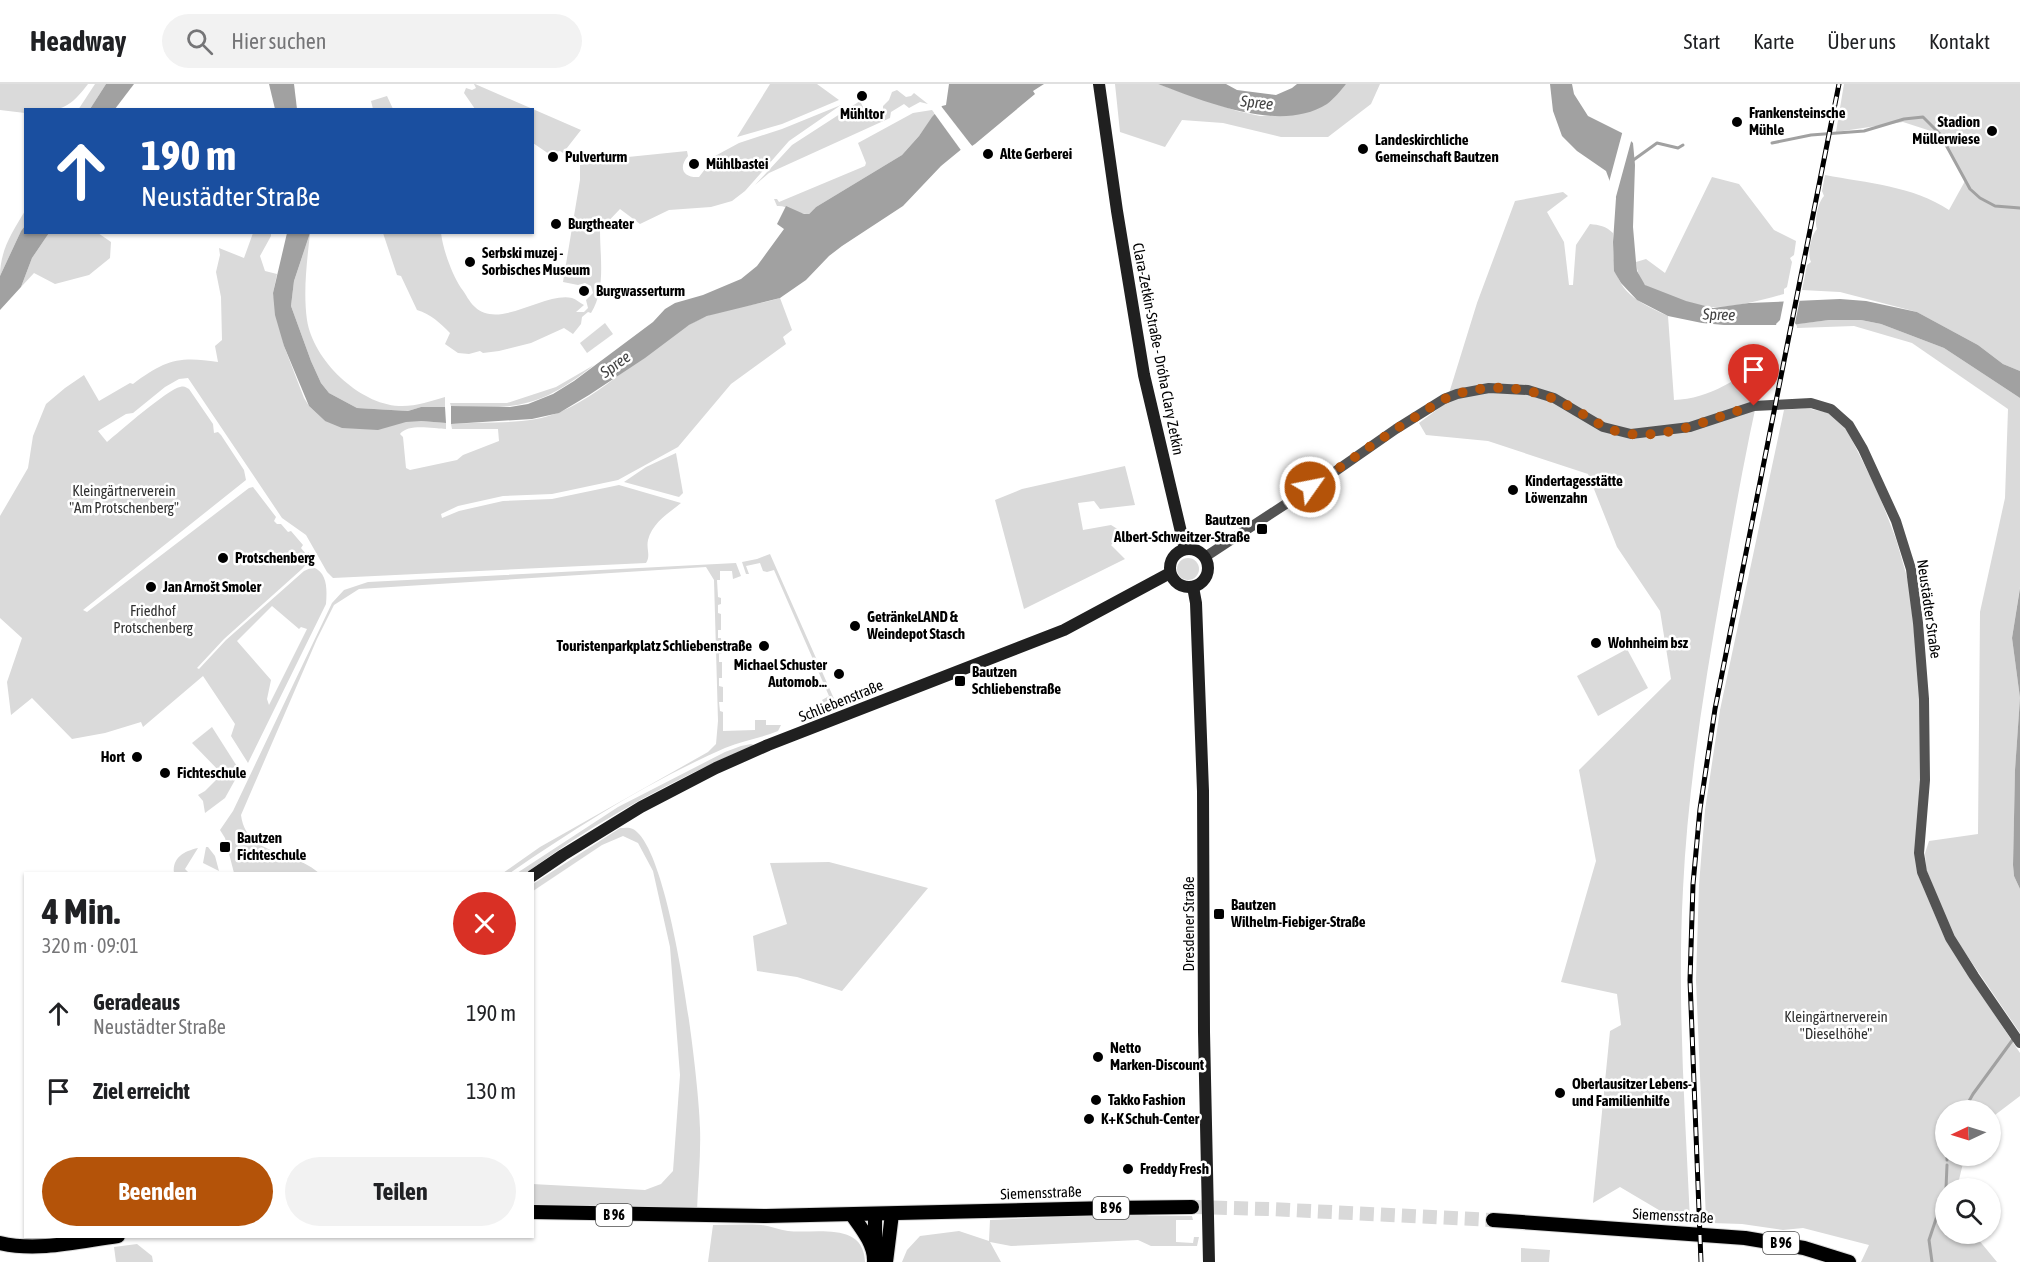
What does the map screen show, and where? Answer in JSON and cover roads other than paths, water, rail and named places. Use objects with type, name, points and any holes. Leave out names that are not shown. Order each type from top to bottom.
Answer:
[{"type":"main road","name":"Clara-Zetkin-Straße - Dróha Clary Zetkin","points":[[1100,84],[1108,153],[1144,375],[1185,549]]},
{"type":"main road","points":[[1185,549],[1196,550],[1204,557],[1207,563],[1206,575],[1193,587],[1181,586],[1172,578],[1170,567],[1174,555],[1185,549]]},
{"type":"main road","name":"Schliebenstraße","points":[[534,875],[607,828],[689,781],[768,745],[1064,630],[1170,573]]},
{"type":"main road","name":"Dresdener Straße","points":[[1193,587],[1197,625],[1203,791],[1204,1032],[1209,1262]]},
{"type":"main road","name":"Siemensstraße","points":[[892,1214],[1192,1208]]},
{"type":"main road","name":"B 96","points":[[534,1212],[696,1216],[892,1214]]},
{"type":"main road","points":[[875,1214],[878,1259]]},
{"type":"main road","points":[[878,1259],[892,1214]]},
{"type":"main road","points":[[852,1215],[865,1232],[878,1259]]},
{"type":"main road","name":"Siemensstraße","points":[[1493,1220],[1745,1238],[1804,1248],[1849,1262]]},
{"type":"main road","points":[[0,1243],[25,1247],[103,1238]]},
{"type":"street","name":"Neustädter Straße","points":[[1204,557],[1330,475],[1395,429],[1444,399],[1457,394],[1489,388],[1517,389],[1538,393],[1571,407],[1603,427],[1631,434],[1690,428],[1754,406],[1785,403],[1822,405],[1839,415],[1849,424],[1888,500],[1913,583],[1921,656],[1926,749],[1919,858],[1922,872],[1950,938],[2020,1042]]},
{"type":"water","points":[[106,84],[134,84],[116,108],[91,108]]},
{"type":"water","points":[[269,84],[294,84],[297,108],[275,108]]},
{"type":"water","name":"Spree","points":[[949,84],[1044,84],[1033,91],[1035,94],[975,144],[972,146],[969,143],[941,166],[903,206],[842,246],[806,280],[780,298],[707,316],[689,325],[645,358],[559,413],[532,419],[451,424],[451,406],[510,407],[528,404],[553,394],[653,322],[665,309],[675,303],[703,295],[741,279],[757,266],[784,229],[777,224],[786,206],[809,214],[816,207],[902,155],[932,117],[942,106],[946,105]]},
{"type":"water","name":"Spree","points":[[1158,84],[1226,84],[1237,90],[1276,95],[1297,84],[1346,84],[1327,104],[1308,112],[1287,116],[1242,112],[1197,99]]},
{"type":"water","name":"Spree","points":[[1550,84],[1572,84],[1574,94],[1588,116],[1624,134],[1633,143],[1635,165],[1633,227],[1637,271],[1645,285],[1686,301],[1713,308],[1749,303],[1840,299],[1866,301],[1917,312],[1978,345],[2003,364],[2020,371],[2020,398],[1944,348],[1881,324],[1861,320],[1829,320],[1791,325],[1702,323],[1668,316],[1637,300],[1621,283],[1614,271],[1616,198],[1606,171],[1577,151],[1562,136],[1553,111]]},
{"type":"water","points":[[24,227],[24,234],[48,234],[32,258],[21,287],[0,310],[0,276]]},
{"type":"water","points":[[287,234],[310,234],[294,281],[291,306],[321,383],[329,393],[357,408],[408,411],[421,407],[445,407],[446,423],[406,422],[378,430],[342,428],[325,421],[309,406],[284,346],[275,315],[273,293]]},
{"type":"water","points":[[2020,588],[2020,698],[2012,638]]},
{"type":"water","points":[[2020,698],[2020,889],[2014,876],[2013,865],[2015,770]]},
{"type":"waterway","points":[[1772,143],[1811,135],[1864,131],[1904,119],[1923,117],[1940,134],[1970,189],[1980,198],[1995,206],[2020,208]]},
{"type":"waterway","points":[[1632,161],[1657,143],[1678,148],[1683,145]]},
{"type":"waterway","points":[[1970,1100],[2014,1038]]},
{"type":"waterway","points":[[1946,1178],[1947,1166]]},
{"type":"waterway","points":[[1932,1262],[1929,1240],[1935,1222]]},
{"type":"tunnel","points":[[1192,1207],[1493,1220]]},
{"type":"railway","points":[[1701,1262],[1690,980],[1693,884],[1700,809],[1715,709],[1839,84]]},
{"type":"place","name":"Mühltor","points":[[862,96]]},
{"type":"place","name":"Frankensteinsche Mühle","points":[[1737,122]]},
{"type":"place","name":"Stadion Müllerwiese","points":[[1992,131]]},
{"type":"place","name":"Landeskirchliche Gemeinschaft Bautzen","points":[[1363,149]]},
{"type":"place","name":"Alte Gerberei","points":[[988,154]]},
{"type":"place","name":"Pulverturm","points":[[553,157]]},
{"type":"place","name":"Mühlbastei","points":[[694,164]]},
{"type":"place","name":"Burgtheater","points":[[556,224]]},
{"type":"place","name":"Serbski muzej - Sorbisches Museum","points":[[470,262]]},
{"type":"place","name":"Burgwasserturm","points":[[584,291]]},
{"type":"place","name":"Kindertagesstätte Löwenzahn","points":[[1513,490]]},
{"type":"place","name":"Bautzen Albert-Schweitzer-Straße","points":[[1262,529]]},
{"type":"place","name":"Protschenberg","points":[[223,558]]},
{"type":"place","name":"Jan Arnošt Smoler","points":[[151,587]]},
{"type":"place","name":"GetränkeLAND & Weindepot Stasch","points":[[855,626]]},
{"type":"place","name":"Wohnheim bsz","points":[[1596,643]]},
{"type":"place","name":"Touristenparkplatz Schliebenstraße","points":[[764,646]]},
{"type":"place","name":"Michael Schuster Automob...","points":[[839,674]]},
{"type":"place","name":"Bautzen Schliebenstraße","points":[[960,681]]},
{"type":"place","name":"Hort","points":[[137,757]]},
{"type":"place","name":"Fichteschule","points":[[165,773]]},
{"type":"place","name":"Bautzen Fichteschule","points":[[225,847]]},
{"type":"place","name":"Bautzen Wilhelm-Fiebiger-Straße","points":[[1219,914]]},
{"type":"place","name":"Netto Marken-Discount","points":[[1098,1057]]},
{"type":"place","name":"Oberlausitzer Lebens- und Familienhilfe","points":[[1560,1093]]},
{"type":"place","name":"Takko Fashion","points":[[1096,1100]]},
{"type":"place","name":"K+K Schuh-Center","points":[[1089,1119]]},
{"type":"place","name":"Freddy Fresh","points":[[1128,1169]]},
{"type":"park label","name":"Kleingärtnerverein \"Am Protschenberg\"","points":[[124,500]]},
{"type":"park label","name":"Friedhof Protschenberg","points":[[153,620]]},
{"type":"park label","name":"Kleingärtnerverein \"Dieselhöhe\"","points":[[1836,1026]]}]
